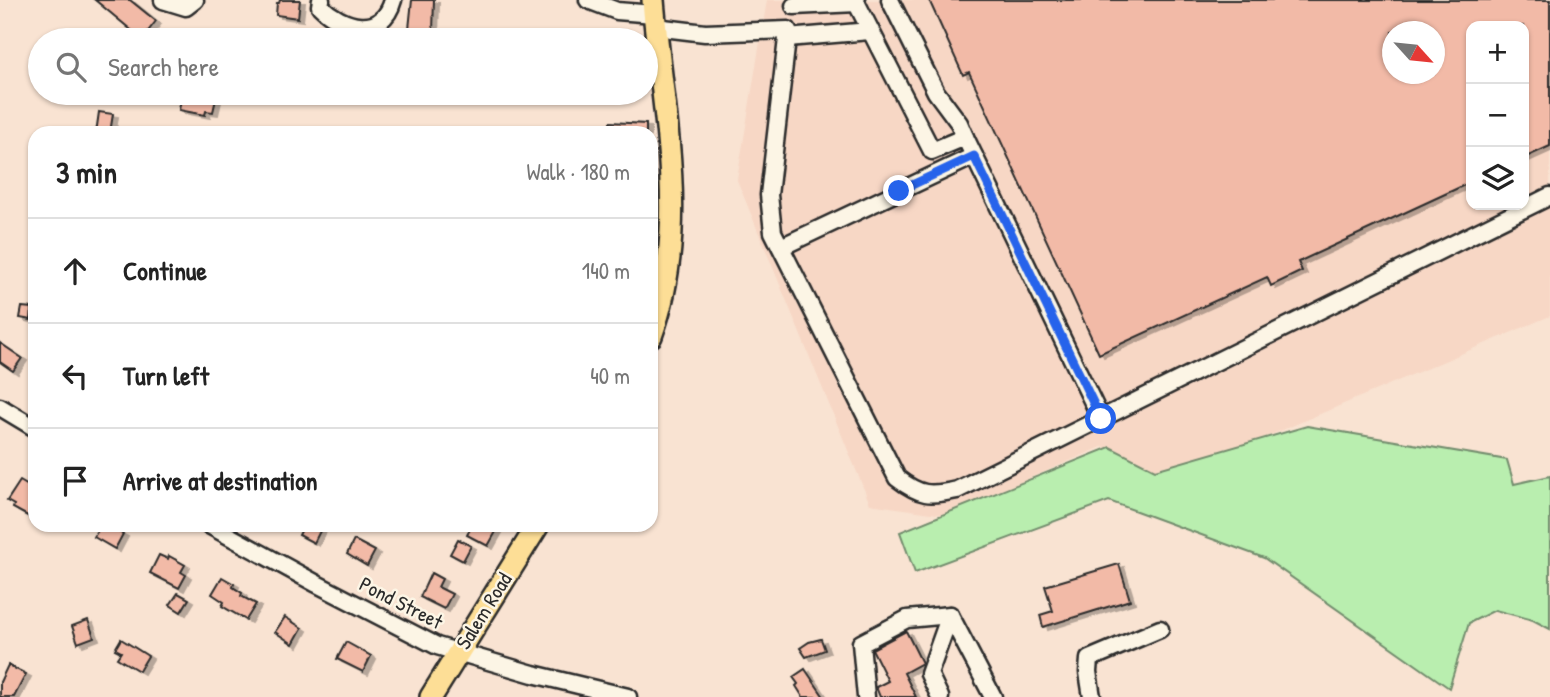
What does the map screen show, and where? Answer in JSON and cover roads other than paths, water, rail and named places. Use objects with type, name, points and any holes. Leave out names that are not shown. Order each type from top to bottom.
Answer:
[{"type":"main road","points":[[658,51],[669,152],[672,221],[671,255],[658,311]]},
{"type":"main road","name":"Salem Road","points":[[431,697],[532,532]]},
{"type":"street","points":[[163,0],[186,8],[195,0]]},
{"type":"street","points":[[321,0],[320,6],[330,16],[353,26],[364,27],[385,16],[393,0]]},
{"type":"street","points":[[588,0],[617,11],[654,14],[705,33],[870,31]]},
{"type":"street","points":[[890,0],[936,92],[960,123],[1101,419]]},
{"type":"street","points":[[965,137],[932,151],[856,2],[795,3],[788,34],[769,195],[774,232],[897,478],[923,494],[957,489],[1550,196]]},
{"type":"street","points":[[781,247],[974,156]]},
{"type":"street","points":[[0,407],[28,424]]},
{"type":"street","name":"Pond Street","points":[[222,532],[437,646],[533,674],[628,697]]},
{"type":"street","points":[[866,697],[861,643],[907,619],[950,615]]},
{"type":"street","points":[[940,697],[929,674],[950,615]]},
{"type":"street","points":[[950,615],[993,697]]},
{"type":"street","points":[[1091,697],[1087,672],[1089,659],[1160,629]]}]
